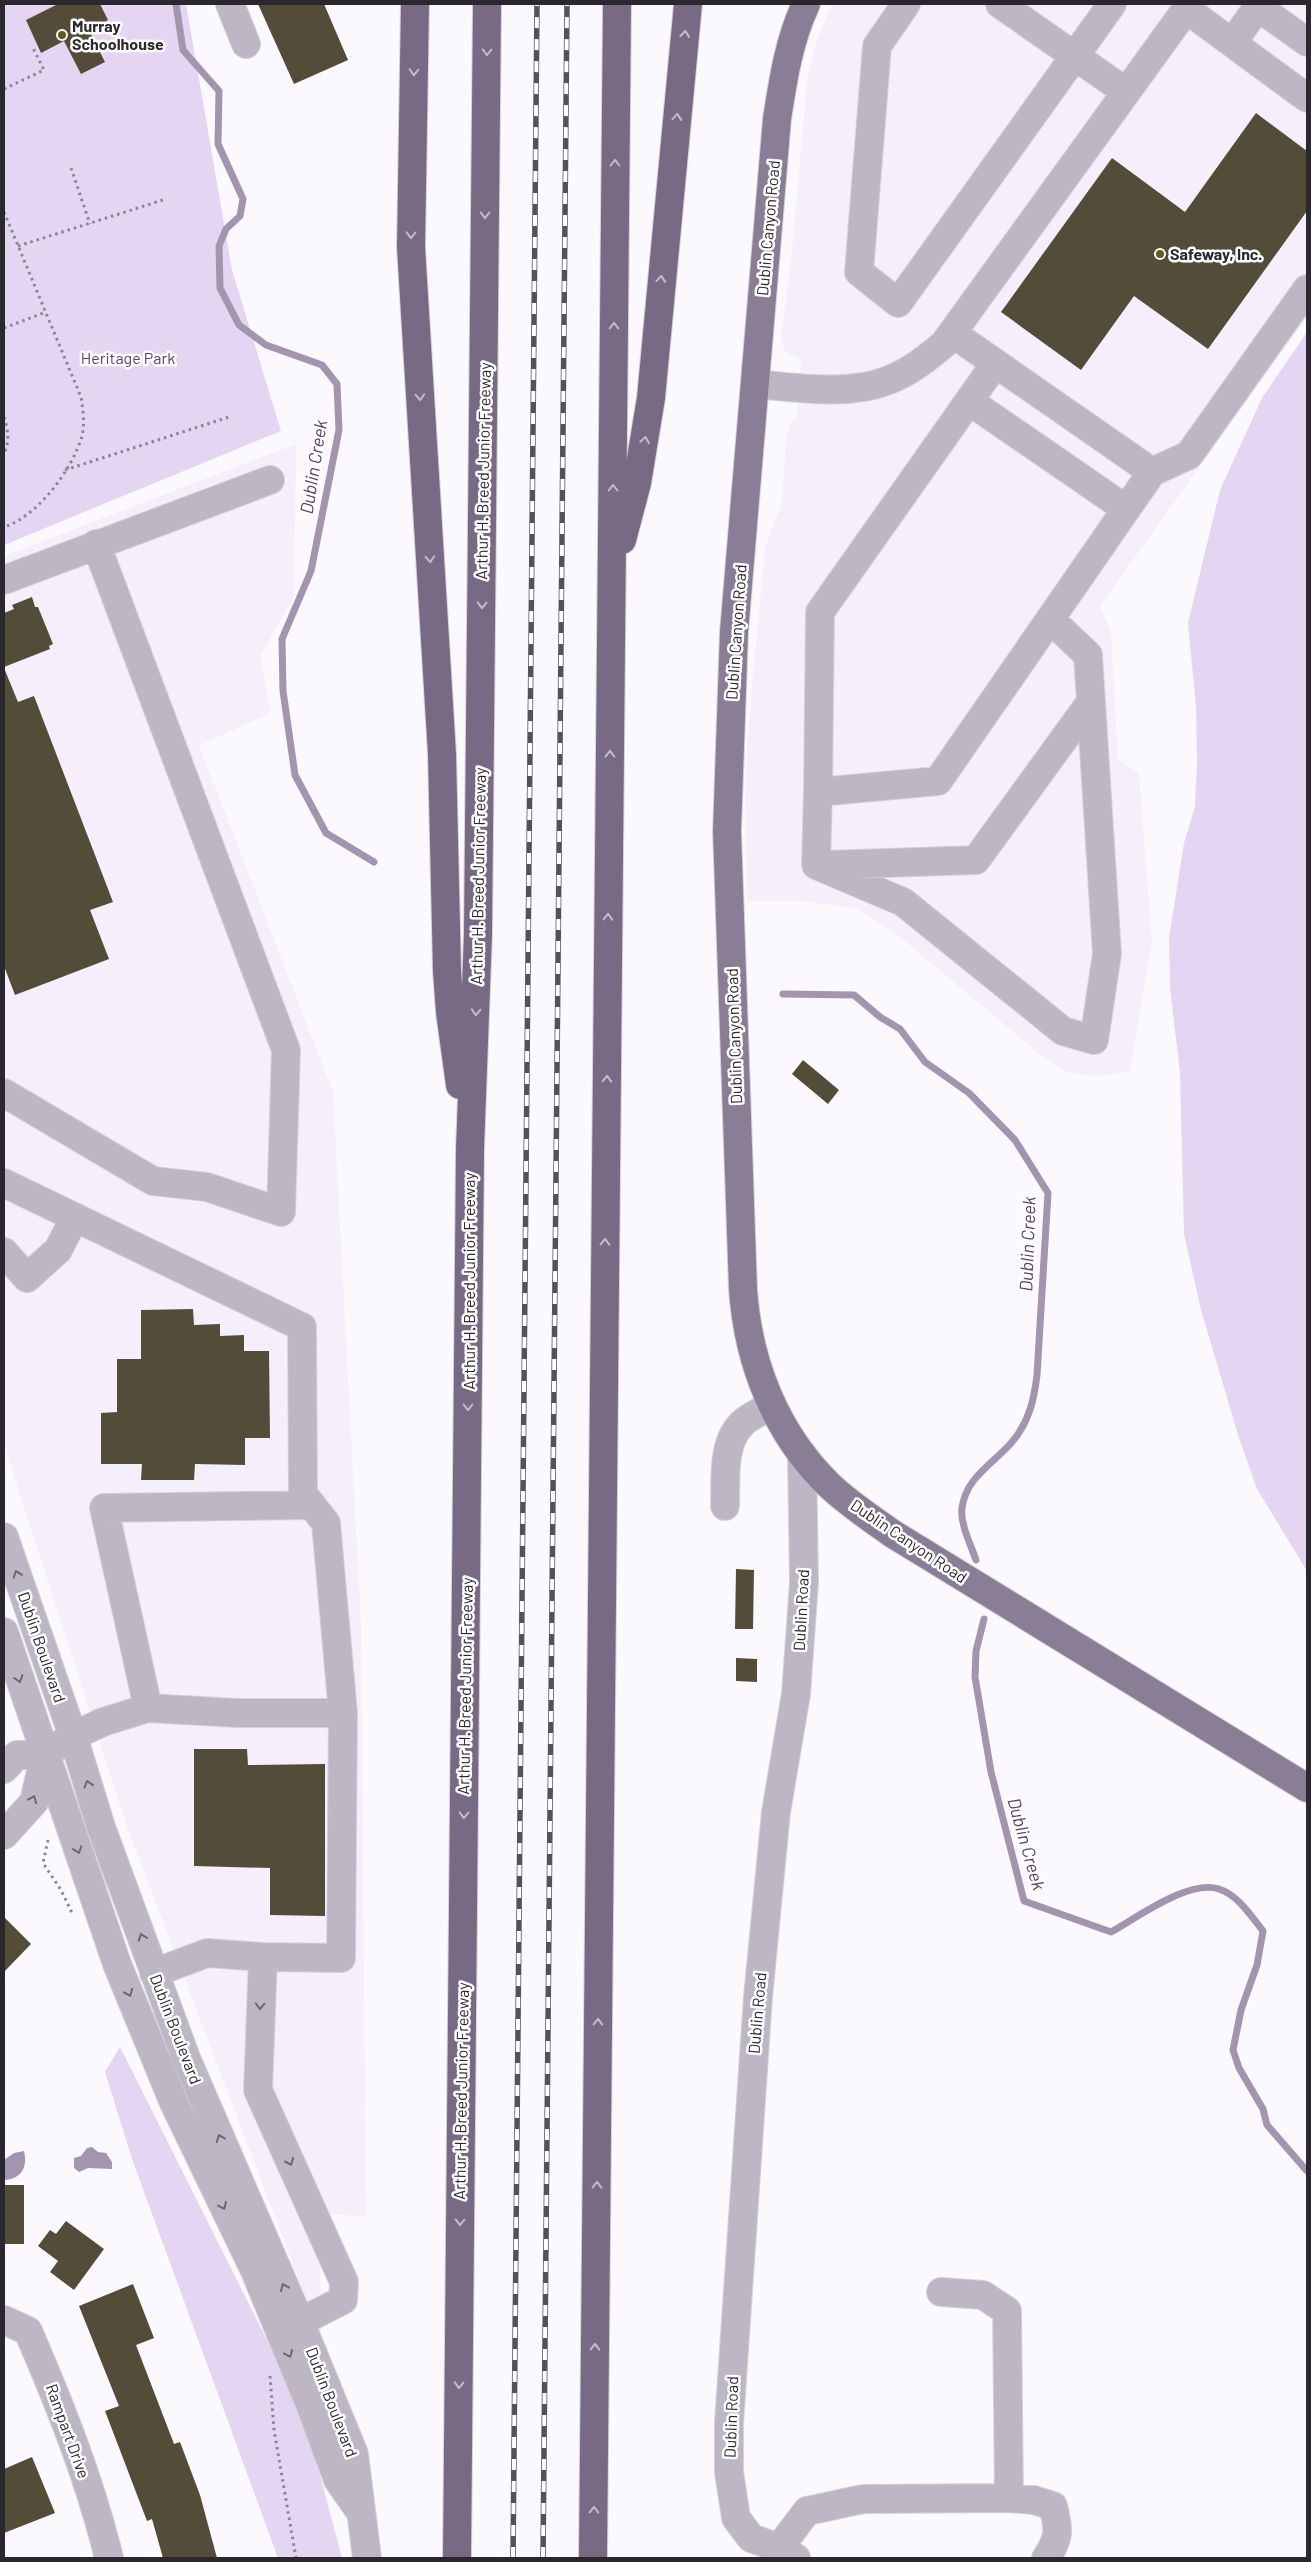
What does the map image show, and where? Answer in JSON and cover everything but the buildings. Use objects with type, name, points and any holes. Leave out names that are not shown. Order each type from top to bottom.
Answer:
[{"type":"highway","name":"Arthur H. Breed Junior Freeway","points":[[457,2558],[470,1149],[478,934],[487,4]]},
{"type":"highway","points":[[593,2558],[617,4]]},
{"type":"highway","points":[[612,572],[637,483],[651,398],[688,4]]},
{"type":"highway","points":[[414,10],[411,247],[442,754],[447,971],[450,1012],[470,1149]]},
{"type":"main road","name":"Dublin Canyon Road","points":[[806,4],[798,20],[785,67],[777,119],[734,632],[727,831],[744,1306],[754,1358],[772,1405],[802,1454],[830,1486],[893,1534],[1307,1788]]},
{"type":"street","points":[[230,4],[246,44]]},
{"type":"street","points":[[906,4],[877,46],[859,272],[898,303],[1112,4]]},
{"type":"street","points":[[1000,4],[1125,91]]},
{"type":"street","points":[[1232,43],[1259,5],[1307,42]]},
{"type":"street","points":[[756,384],[813,389],[865,386],[889,380],[911,369],[944,344],[1188,6],[1232,43],[1307,98]]},
{"type":"street","points":[[818,792],[938,781],[1152,472],[1189,455],[1307,289]]},
{"type":"street","points":[[952,333],[1152,472]]},
{"type":"street","points":[[816,865],[820,612],[995,364]]},
{"type":"street","points":[[969,401],[1126,509]]},
{"type":"street","points":[[4,580],[270,480]]},
{"type":"street","points":[[4,1093],[153,1181],[207,1187],[281,1212],[286,1050],[96,544]]},
{"type":"street","points":[[816,865],[903,902],[1063,1031],[1094,1040],[1107,954],[1088,655],[1050,619]]},
{"type":"street","points":[[816,865],[976,860],[1090,702]]},
{"type":"street","points":[[4,1183],[302,1327],[303,1494],[326,1523],[343,1714],[342,1958],[263,1957],[207,1953],[154,1973]]},
{"type":"street","points":[[4,1252],[27,1278],[58,1250],[76,1218]]},
{"type":"street","points":[[725,1506],[726,1465],[734,1435],[745,1421],[772,1405]]},
{"type":"street","name":"Dublin Road","points":[[788,2553],[751,2538],[736,2518],[729,2472],[729,2423],[758,1998],[776,1812],[796,1685],[804,1582],[802,1454]]},
{"type":"street","points":[[148,1708],[104,1508],[312,1505]]},
{"type":"street","name":"Dublin Boulevard","points":[[4,1537],[73,1736],[102,1828],[186,2058],[300,2322],[354,2454],[367,2558]]},
{"type":"street","name":"Dublin Boulevard","points":[[4,1632],[117,1964],[174,2103],[254,2271],[311,2407],[338,2480],[362,2514]]},
{"type":"street","points":[[4,1769],[17,1755],[45,1754],[73,1736],[103,1722],[148,1708],[237,1713],[343,1714]]},
{"type":"street","points":[[4,1835],[34,1802],[45,1754]]},
{"type":"street","points":[[263,1957],[258,2090],[344,2282],[343,2300],[300,2322]]},
{"type":"street","points":[[941,2292],[983,2295],[1007,2312],[1009,2498]]},
{"type":"street","name":"Rampart Drive","points":[[4,2320],[28,2331],[66,2420],[100,2520],[109,2558]]},
{"type":"street","points":[[788,2553],[807,2511],[863,2499],[1009,2498],[1034,2500],[1053,2506],[1059,2528],[1054,2546],[1046,2558]]},
{"type":"path","points":[[4,89],[44,70],[32,46]]},
{"type":"path","points":[[71,168],[90,224]]},
{"type":"path","points":[[18,246],[163,200]]},
{"type":"path","points":[[4,212],[81,397],[84,414],[82,436],[64,470],[36,509],[25,518],[4,527]]},
{"type":"path","points":[[4,328],[46,312]]},
{"type":"path","points":[[4,417],[8,436],[8,446],[4,453]]},
{"type":"path","points":[[64,470],[229,417]]},
{"type":"path","points":[[270,2372],[274,2430],[296,2558]]},
{"type":"shaded area","points":[[832,4],[1307,4],[1307,317],[1100,606],[1111,632],[1118,759],[1139,773],[1152,942],[1130,1071],[1095,1077],[1067,1072],[1037,1052],[894,932],[857,908],[799,901],[747,901],[745,796],[749,719],[765,548],[782,502],[786,437],[790,424],[797,417],[801,360],[784,350],[781,335],[791,261],[808,72],[817,40]]},
{"type":"shaded area","points":[[296,444],[294,597],[260,656],[271,713],[199,745],[333,1092],[361,1624],[366,2216],[320,2214],[321,2338],[127,1827],[4,1445],[4,556]]},
{"type":"shaded area","points":[[92,2147],[98,2152],[106,2153],[112,2162],[112,2169],[88,2168],[79,2172],[74,2168],[74,2158],[81,2156],[87,2148]]},
{"type":"shaded area","points":[[24,2151],[25,2163],[22,2172],[15,2177],[4,2180],[4,2160],[14,2153]]},
{"type":"green space","name":"Heritage Park","points":[[4,4],[186,4],[232,270],[281,431],[4,545]]},
{"type":"green space","points":[[1307,332],[1307,1571],[1257,1489],[1238,1435],[1201,1310],[1184,1234],[1180,1073],[1170,988],[1169,938],[1184,843],[1195,807],[1197,761],[1196,707],[1188,623],[1220,490],[1262,398]]},
{"type":"green space","points":[[120,2047],[304,2414],[342,2558],[278,2558],[132,2159],[105,2072]]},
{"type":"waterway","name":"Dublin Creek","points":[[176,4],[183,50],[219,91],[218,144],[243,199],[240,216],[226,229],[219,246],[220,288],[239,325],[266,345],[322,365],[337,384],[339,430],[311,571],[282,639],[283,691],[295,775],[326,833],[374,862]]},
{"type":"waterway","name":"Dublin Creek","points":[[783,994],[854,995],[880,1017],[900,1029],[925,1062],[969,1093],[1015,1140],[1048,1193],[1037,1375],[1034,1393],[1023,1427],[1005,1450],[975,1479],[965,1497],[962,1508],[963,1521],[976,1560]]},
{"type":"waterway","name":"Dublin Creek","points":[[984,1619],[976,1651],[975,1677],[991,1772],[1024,1901],[1111,1932],[1164,1901],[1193,1889],[1207,1887],[1219,1889],[1238,1901],[1263,1931],[1257,1965],[1241,2010],[1233,2050],[1239,2068],[1263,2109],[1267,2125],[1307,2171]]},
{"type":"railway","points":[[513,2558],[537,4]]},
{"type":"railway","points":[[543,2558],[567,4]]},
{"type":"place","name":"Murray Schoolhouse","points":[[62,35]]},
{"type":"place","name":"Safeway, Inc.","points":[[1160,254]]}]
